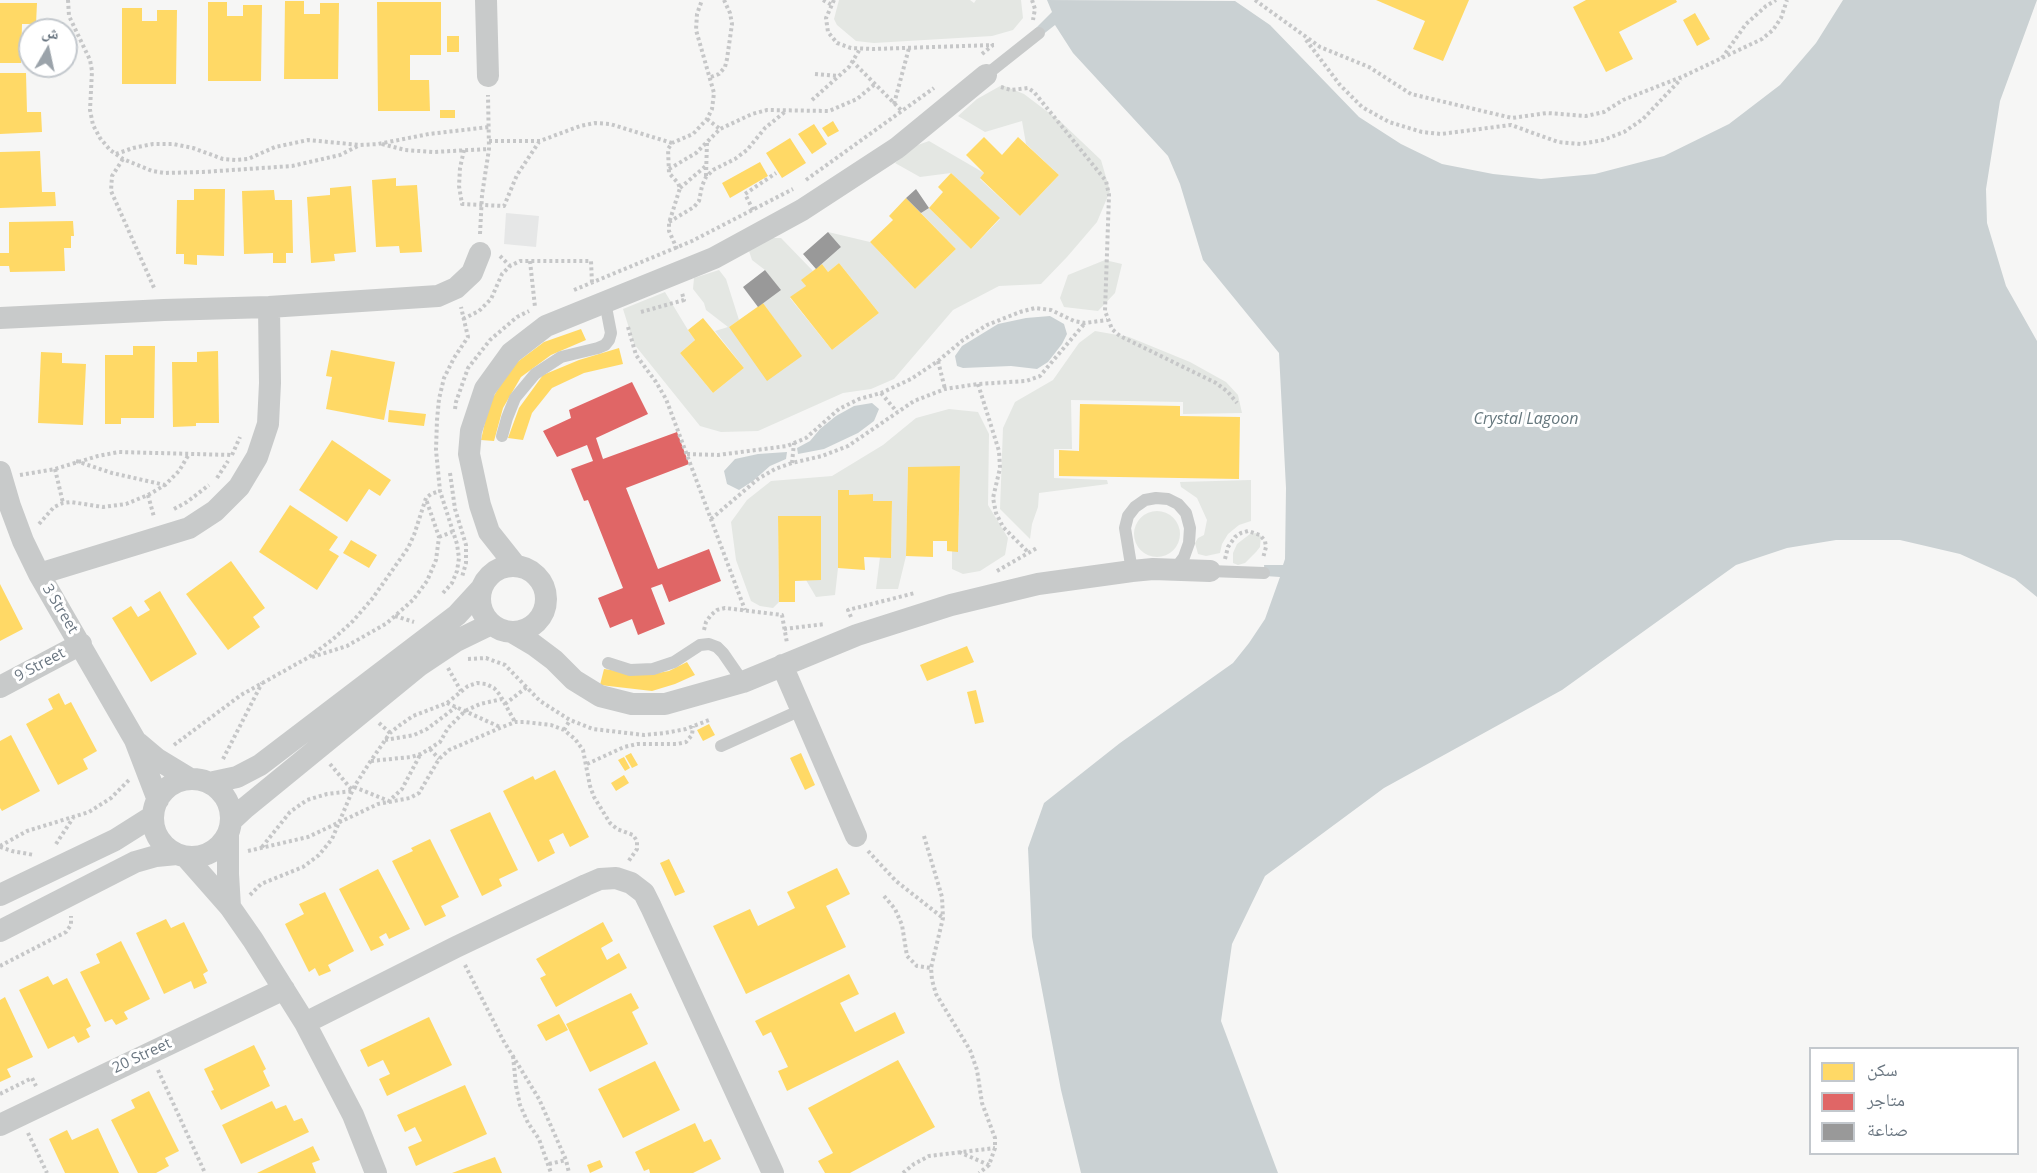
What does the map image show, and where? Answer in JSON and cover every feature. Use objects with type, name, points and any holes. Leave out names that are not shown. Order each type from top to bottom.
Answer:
[{"type":"street","points":[[486,0],[488,76]]},
{"type":"street","points":[[516,566],[489,532],[480,506],[469,454],[471,431],[485,389],[511,353],[546,326],[714,258],[821,198],[897,148],[981,67]]},
{"type":"street","points":[[0,318],[269,307],[438,296],[456,288],[471,273],[480,253]]},
{"type":"street","points":[[39,574],[189,528],[215,511],[239,487],[257,457],[268,424],[269,307]]},
{"type":"street","name":"3 Street","points":[[1,475],[23,540],[39,574],[135,740],[151,762],[155,832],[170,850],[182,856],[238,900],[353,1115],[376,1173]]},
{"type":"street","points":[[0,896],[116,840],[155,808],[171,786],[237,777],[260,765],[457,615],[477,582],[489,532]]},
{"type":"street","points":[[477,582],[504,567],[516,566],[527,569],[537,576],[546,597],[540,619],[544,641],[554,660]]},
{"type":"street","points":[[477,582],[479,603],[483,614],[501,628],[534,645],[586,689],[600,696],[632,704],[665,704],[742,681],[857,635],[951,605],[1038,584],[1132,571],[1175,569],[1218,571]]},
{"type":"street","points":[[235,835],[231,821],[245,808],[420,665],[456,641],[501,628],[522,631],[540,619]]},
{"type":"street","name":"9 Street","points":[[0,687],[81,644]]},
{"type":"street","points":[[786,663],[801,710],[856,837]]},
{"type":"street","points":[[151,762],[220,791],[228,801],[235,835],[227,866],[238,900]]},
{"type":"street","points":[[7,927],[135,862],[156,856],[199,857],[211,853],[235,835]]},
{"type":"street","points":[[305,1023],[456,947],[600,879],[616,878],[631,883],[644,893],[773,1173]]},
{"type":"street","points":[[0,896],[14,905],[16,919],[7,927]]},
{"type":"street","name":"20 Street","points":[[9,1120],[284,989]]},
{"type":"lane","points":[[981,67],[1024,44],[1039,33]]},
{"type":"lane","points":[[502,436],[515,398],[535,374],[561,357],[598,348],[609,340],[611,333],[602,303]]},
{"type":"lane","points":[[1132,571],[1125,528],[1128,516],[1145,500],[1156,498],[1168,499],[1178,504],[1186,513],[1188,520],[1189,543],[1184,557],[1175,569]]},
{"type":"lane","points":[[1218,571],[1264,573]]},
{"type":"lane","points":[[608,663],[630,670],[652,669],[674,662],[700,645],[709,644],[717,647],[723,653],[742,681]]},
{"type":"lane","points":[[721,746],[801,710]]},
{"type":"path","points":[[68,0],[69,16],[90,60],[92,71],[90,110],[93,124],[100,138],[123,159],[152,171],[164,173],[292,166],[340,155],[360,145]]},
{"type":"path","points":[[680,188],[671,177],[668,149],[672,143],[693,134],[707,119],[712,109],[714,93],[696,30],[697,14],[702,0]]},
{"type":"path","points":[[711,77],[719,74],[725,67],[727,59],[732,24],[724,0]]},
{"type":"path","points":[[823,0],[832,5]]},
{"type":"path","points":[[834,0],[826,18],[828,32],[837,43],[860,49],[1024,44]]},
{"type":"path","points":[[1255,0],[1304,38],[1320,47],[1370,67],[1411,94],[1512,118],[1557,112],[1595,115],[1623,100],[1684,76],[1762,39],[1773,30],[1781,18],[1787,0]]},
{"type":"path","points":[[1722,58],[1746,24],[1776,0]]},
{"type":"path","points":[[1304,38],[1350,96],[1368,111],[1389,122],[1422,132],[1441,134],[1511,125],[1558,142],[1581,144],[1603,140],[1624,132],[1643,119],[1684,76]]},
{"type":"path","points":[[993,45],[981,67],[1002,88],[1011,90],[1022,88],[1034,92],[1106,181],[1109,195],[1105,311],[1112,329],[1120,336],[1216,383],[1237,403]]},
{"type":"path","points":[[894,104],[909,48]]},
{"type":"path","points":[[812,100],[839,76],[860,49]]},
{"type":"path","points":[[852,62],[902,111]]},
{"type":"path","points":[[815,74],[839,76]]},
{"type":"path","points":[[480,253],[482,204],[489,149],[488,76]]},
{"type":"path","points":[[669,169],[683,162],[720,129],[752,114],[767,110],[829,111],[857,99],[875,84]]},
{"type":"path","points":[[573,290],[676,248],[797,186],[939,85]]},
{"type":"path","points":[[669,223],[694,207],[699,201],[706,177],[713,170],[747,150],[765,128],[786,111]]},
{"type":"path","points":[[1511,125],[1512,118]]},
{"type":"path","points":[[707,119],[720,129]]},
{"type":"path","points":[[489,141],[540,141],[580,126],[595,123],[610,124],[672,143]]},
{"type":"path","points":[[116,154],[153,144],[173,144],[193,148],[224,159],[236,160],[248,159],[291,143],[308,140],[360,145],[378,144],[429,134],[489,127]]},
{"type":"path","points":[[464,150],[459,186],[462,204],[504,206],[517,176],[540,141]]},
{"type":"path","points":[[706,177],[707,142]]},
{"type":"path","points":[[378,144],[405,150],[433,152],[489,149]]},
{"type":"path","points":[[123,159],[112,176],[111,191],[165,310]]},
{"type":"path","points":[[236,160],[237,169]]},
{"type":"path","points":[[686,269],[669,231],[669,223],[680,188],[706,165]]},
{"type":"path","points":[[753,210],[745,194],[776,174]]},
{"type":"path","points":[[463,319],[479,311],[490,299],[502,274],[510,266],[520,261],[591,261],[592,282],[602,303]]},
{"type":"path","points":[[530,261],[535,307]]},
{"type":"path","points":[[454,413],[468,368],[490,340],[517,317],[544,303]]},
{"type":"path","points":[[687,454],[718,455],[765,450],[787,446],[806,438],[839,409],[911,379],[987,325],[1020,312],[1035,308],[1051,310],[1084,324],[1107,320]]},
{"type":"path","points":[[711,519],[758,479],[775,469],[848,446],[914,401],[945,389],[1026,381],[1040,376],[1084,324]]},
{"type":"path","points":[[627,325],[636,355],[662,390],[745,610]]},
{"type":"path","points":[[938,361],[945,389]]},
{"type":"path","points":[[978,384],[999,451],[1000,468],[993,498],[996,513],[1003,526],[1029,553]]},
{"type":"path","points":[[881,393],[897,412]]},
{"type":"path","points":[[171,511],[187,502],[217,477],[232,455],[241,434]]},
{"type":"path","points":[[792,463],[794,443]]},
{"type":"path","points":[[1,475],[56,469],[76,461],[119,452],[232,455]]},
{"type":"path","points":[[23,540],[54,507],[63,503],[71,501],[103,507],[126,504],[165,485],[179,471],[189,454]]},
{"type":"path","points":[[76,461],[112,473],[165,485]]},
{"type":"path","points":[[56,469],[63,503]]},
{"type":"path","points":[[450,470],[455,509],[466,545],[465,563],[477,582]]},
{"type":"path","points":[[0,846],[27,831],[89,812],[111,798],[151,762],[221,709],[309,657],[332,640],[372,599],[408,548],[426,498],[440,491]]},
{"type":"path","points":[[309,657],[347,646],[387,622],[413,600],[427,581],[436,560],[439,537],[426,498]]},
{"type":"path","points":[[144,522],[163,515]]},
{"type":"path","points":[[1218,571],[1225,559],[1228,547],[1236,537],[1248,531],[1260,535],[1266,548],[1262,560],[1247,572]]},
{"type":"path","points":[[439,537],[452,532]]},
{"type":"path","points":[[700,645],[706,622],[717,610],[725,608],[782,615],[786,663]]},
{"type":"path","points":[[408,630],[418,623]]},
{"type":"path","points":[[784,629],[829,624]]},
{"type":"path","points":[[466,659],[486,658],[505,665],[540,701],[570,720],[593,729],[665,733],[709,720]]},
{"type":"path","points":[[440,671],[457,663]]},
{"type":"path","points":[[230,760],[221,762],[262,683]]},
{"type":"path","points":[[238,900],[247,900],[261,884],[303,867],[319,855],[332,839],[354,789],[370,762],[390,733],[413,716],[447,703],[468,686],[477,683],[494,688],[515,722]]},
{"type":"path","points":[[505,704],[527,687]]},
{"type":"path","points":[[370,762],[421,754],[440,742],[448,728],[465,711],[480,704],[502,699]]},
{"type":"path","points":[[447,703],[500,728]]},
{"type":"path","points":[[385,740],[414,735],[427,729],[456,707]]},
{"type":"path","points":[[383,715],[376,720],[390,733]]},
{"type":"path","points":[[564,730],[570,720]]},
{"type":"path","points":[[235,835],[244,852],[308,837],[389,801],[410,798],[419,793],[439,759],[449,750],[515,722],[538,722],[564,730],[575,739],[583,750],[594,797],[610,823],[617,829],[633,835],[637,842],[634,855],[616,878]]},
{"type":"path","points":[[587,764],[624,747],[686,742],[692,735],[693,726]]},
{"type":"path","points":[[651,734],[651,744]]},
{"type":"path","points":[[430,749],[439,759]]},
{"type":"path","points":[[389,801],[402,789],[421,754]]},
{"type":"path","points":[[328,761],[354,789],[389,801]]},
{"type":"path","points":[[262,847],[290,812],[307,800],[354,789]]},
{"type":"path","points":[[50,851],[67,831],[74,817]]},
{"type":"path","points":[[924,836],[942,897],[943,918],[931,968],[932,980],[936,994],[970,1050],[982,1103],[995,1138],[995,1148],[988,1165],[980,1173]]},
{"type":"path","points":[[856,837],[896,881],[943,918]]},
{"type":"path","points":[[0,846],[12,852],[37,855]]},
{"type":"path","points":[[884,896],[895,909],[902,925],[907,956],[917,966],[931,968]]},
{"type":"path","points":[[0,966],[66,932],[71,925],[70,912]]},
{"type":"path","points":[[456,947],[503,1040],[539,1099],[566,1160],[569,1173]]},
{"type":"path","points":[[150,1052],[206,1173]]},
{"type":"path","points":[[513,1055],[520,1105],[539,1139],[551,1173]]},
{"type":"path","points":[[9,1120],[47,1173]]},
{"type":"path","points":[[903,1173],[929,1156],[995,1148]]},
{"type":"path","points":[[958,1152],[988,1165]]},
{"type":"path","points":[[549,1164],[566,1160]]},
{"type":"shaded area","points":[[839,0],[970,0],[974,3],[976,0],[1021,0],[1023,18],[1013,30],[992,36],[874,43],[856,41],[837,25],[834,19]]},
{"type":"shaded area","points":[[1002,85],[1024,94],[1061,122],[1101,160],[1110,191],[1097,222],[1067,257],[1041,284],[999,286],[953,310],[894,379],[871,389],[843,393],[758,431],[721,432],[700,426],[634,344],[623,309],[665,292],[695,340],[680,353],[713,393],[744,368],[715,331],[728,327],[706,310],[704,303],[693,289],[694,278],[719,270],[726,279],[739,320],[729,327],[801,356],[763,303],[780,290],[765,270],[752,260],[749,251],[766,238],[781,238],[813,271],[802,280],[806,286],[790,298],[832,350],[879,313],[839,263],[828,272],[822,264],[841,247],[828,232],[870,242],[915,289],[956,249],[921,213],[929,208],[971,249],[1000,219],[951,173],[920,177],[895,163],[915,146],[929,141],[984,173],[980,179],[1020,216],[1059,175],[1026,144],[1022,121],[985,132],[958,116],[977,99]]},
{"type":"shaded area","points":[[506,213],[539,216],[536,247],[504,244]]},
{"type":"shaded area","points":[[1105,260],[1122,264],[1115,293],[1098,311],[1064,307],[1060,298],[1068,275]]},
{"type":"shaded area","points":[[1095,331],[1129,337],[1190,362],[1226,382],[1238,395],[1242,413],[1183,414],[1183,402],[1071,400],[1072,449],[1054,449],[1054,478],[1107,480],[1108,484],[1039,493],[1030,539],[1000,509],[1003,428],[1015,402],[1053,380],[1079,343]]},
{"type":"shaded area","points":[[949,409],[978,412],[989,434],[988,505],[1008,538],[1005,555],[980,571],[963,574],[952,569],[952,551],[958,551],[960,467],[908,467],[906,556],[898,589],[876,589],[880,557],[891,557],[892,501],[873,501],[873,494],[849,495],[848,490],[838,490],[838,568],[835,595],[816,597],[806,580],[821,580],[821,516],[778,516],[779,602],[773,608],[760,606],[751,601],[736,560],[731,522],[747,500],[771,481],[832,476],[883,445],[916,418]]},
{"type":"shaded area","points":[[1251,480],[1251,521],[1239,525],[1228,534],[1220,553],[1206,556],[1198,554],[1195,543],[1204,535],[1207,520],[1197,498],[1181,487],[1180,482]]},
{"type":"shaded area","points":[[1157,511],[1173,518],[1180,534],[1173,550],[1157,557],[1141,550],[1134,534],[1141,518]]},
{"type":"shaded area","points":[[1256,533],[1261,536],[1260,547],[1245,563],[1238,565],[1233,563],[1233,553],[1237,544],[1250,534]]},
{"type":"water","name":"Crystal Lagoon","points":[[1047,0],[1235,1],[1270,25],[1359,117],[1401,144],[1442,164],[1493,174],[1541,179],[1595,174],[1664,156],[1729,124],[1780,85],[1816,43],[1843,0],[2037,0],[2000,101],[1986,189],[1987,223],[2006,286],[2037,341],[2037,597],[2015,579],[1960,554],[1900,540],[1836,540],[1787,548],[1736,565],[1562,690],[1384,788],[1265,876],[1232,944],[1221,1021],[1278,1173],[1081,1173],[1061,1090],[1032,937],[1028,848],[1044,803],[1120,743],[1233,663],[1249,643],[1265,619],[1280,577],[1265,576],[1264,565],[1283,565],[1285,559],[1286,488],[1279,353],[1203,260],[1180,184],[1168,156],[1073,53],[1055,25],[1041,36],[1035,29],[1052,12]]},
{"type":"water","points":[[1050,316],[1064,324],[1067,334],[1048,362],[1037,369],[1011,366],[963,368],[957,366],[955,356],[962,346],[998,324]]},
{"type":"water","points":[[872,403],[879,409],[874,421],[858,433],[824,449],[798,454],[797,448],[810,441],[836,416],[854,406]]},
{"type":"water","points":[[787,452],[786,459],[770,466],[739,490],[727,484],[724,471],[735,459],[758,454]]},
{"type":"building: سكن","points":[[1376,0],[1469,0],[1443,61],[1413,49],[1425,21]]},
{"type":"building: سكن","points":[[1586,0],[1676,0],[1677,2],[1619,32],[1633,59],[1606,72],[1573,7]]},
{"type":"building: سكن","points":[[285,1],[304,1],[304,14],[320,14],[320,3],[339,3],[338,79],[284,79]]},
{"type":"building: سكن","points":[[208,2],[227,2],[227,16],[243,16],[243,5],[262,5],[261,81],[208,81]]},
{"type":"building: سكن","points":[[377,2],[441,2],[441,55],[410,55],[410,80],[429,80],[430,111],[378,111]]},
{"type":"building: سكن","points":[[0,3],[37,3],[36,18],[18,18],[18,63],[0,63]]},
{"type":"building: سكن","points":[[122,8],[142,8],[142,21],[157,21],[157,10],[177,10],[176,84],[122,84]]},
{"type":"building: سكن","points":[[1695,13],[1710,39],[1697,46],[1683,20]]},
{"type":"building: سكن","points":[[447,36],[459,36],[459,52],[447,52]]},
{"type":"building: سكن","points":[[0,73],[18,73],[18,78],[26,78],[27,112],[41,112],[42,132],[0,134]]},
{"type":"building: سكن","points":[[440,110],[455,110],[455,118],[440,118]]},
{"type":"building: سكن","points":[[833,121],[839,131],[828,137],[822,128]]},
{"type":"building: سكن","points":[[814,124],[827,144],[812,154],[798,134]]},
{"type":"building: سكن","points":[[984,137],[1002,155],[1018,137],[1059,175],[1020,216],[980,178],[984,173],[966,155]]},
{"type":"building: سكن","points":[[790,138],[806,163],[782,178],[766,153]]},
{"type":"building: سكن","points":[[40,151],[42,192],[55,192],[56,206],[0,208],[0,152]]},
{"type":"building: سكن","points":[[760,162],[768,176],[730,198],[722,183]]},
{"type":"building: سكن","points":[[951,173],[1000,218],[971,249],[929,208],[943,192],[938,187]]},
{"type":"building: سكن","points":[[396,178],[396,186],[417,185],[422,252],[400,253],[399,246],[376,247],[372,180]]},
{"type":"building: سكن","points":[[351,186],[356,252],[334,254],[335,261],[311,263],[307,197],[330,195],[330,188]]},
{"type":"building: سكن","points":[[194,189],[225,189],[224,256],[197,255],[197,265],[184,264],[184,254],[176,254],[177,200],[194,200]]},
{"type":"building: سكن","points":[[274,190],[275,200],[292,200],[293,253],[286,253],[286,263],[273,263],[273,253],[244,254],[242,191]]},
{"type":"building: سكن","points":[[906,198],[956,249],[915,289],[870,242],[893,220],[889,216]]},
{"type":"building: سكن","points":[[73,221],[74,236],[71,236],[71,248],[64,248],[65,271],[10,272],[9,266],[0,266],[0,253],[9,253],[9,222]]},
{"type":"building: سكن","points":[[839,263],[879,313],[832,350],[790,297],[806,286],[801,280],[822,264],[828,272]]},
{"type":"building: سكن","points":[[763,303],[802,356],[767,381],[729,327]]},
{"type":"building: سكن","points":[[703,318],[744,368],[713,393],[680,353],[695,340],[688,330]]},
{"type":"building: سكن","points":[[581,329],[586,340],[551,355],[521,377],[503,408],[494,441],[481,440],[489,404],[512,366],[544,342]]},
{"type":"building: سكن","points":[[133,346],[155,346],[154,418],[121,418],[121,424],[105,424],[105,355],[133,355]]},
{"type":"building: سكن","points":[[619,348],[623,364],[584,373],[552,388],[532,413],[523,440],[508,438],[519,408],[543,375],[579,360]]},
{"type":"building: سكن","points":[[331,350],[395,362],[384,420],[326,409],[332,377],[326,376]]},
{"type":"building: سكن","points":[[218,351],[219,423],[196,423],[196,426],[173,427],[172,362],[197,362],[197,352]]},
{"type":"building: سكن","points":[[41,352],[62,353],[62,363],[86,364],[83,425],[38,423]]},
{"type":"building: سكن","points":[[1080,404],[1180,406],[1180,416],[1240,417],[1239,479],[1059,476],[1059,450],[1079,451]]},
{"type":"building: سكن","points":[[389,410],[426,414],[424,426],[388,422]]},
{"type":"building: سكن","points":[[332,440],[391,480],[380,496],[369,489],[347,522],[299,490]]},
{"type":"building: سكن","points":[[960,466],[958,552],[947,551],[947,541],[933,541],[933,557],[906,556],[908,467]]},
{"type":"building: سكن","points":[[838,490],[849,490],[849,495],[873,494],[873,501],[892,501],[891,558],[864,557],[865,570],[838,568]]},
{"type":"building: سكن","points":[[290,505],[338,537],[329,550],[339,556],[317,590],[259,552]]},
{"type":"building: سكن","points":[[778,516],[821,516],[821,580],[795,581],[795,602],[779,602]]},
{"type":"building: سكن","points":[[351,540],[377,555],[369,568],[343,553]]},
{"type":"building: سكن","points":[[231,561],[265,608],[253,617],[260,627],[228,650],[186,594]]},
{"type":"building: سكن","points":[[0,584],[23,629],[0,641]]},
{"type":"building: سكن","points":[[160,591],[197,654],[151,682],[112,618],[131,606],[138,617],[150,610],[144,601]]},
{"type":"building: سكن","points":[[967,646],[974,662],[927,681],[920,665]]},
{"type":"building: سكن","points":[[687,662],[695,675],[652,691],[600,685],[604,669],[646,675],[669,671]]},
{"type":"building: سكن","points":[[976,690],[984,722],[975,724],[967,692]]},
{"type":"building: سكن","points":[[59,693],[65,705],[71,702],[97,751],[83,759],[88,769],[58,785],[26,724],[53,709],[48,699]]},
{"type":"building: سكن","points":[[709,724],[715,735],[703,741],[697,730]]},
{"type":"building: سكن","points":[[11,735],[40,791],[2,811],[0,808],[0,741]]},
{"type":"building: سكن","points":[[631,753],[638,765],[632,768],[625,756]]},
{"type":"building: سكن","points":[[801,753],[815,785],[805,790],[790,758]]},
{"type":"building: سكن","points":[[624,757],[630,768],[625,771],[618,760]]},
{"type":"building: سكن","points":[[555,770],[589,837],[570,847],[563,833],[549,840],[555,853],[538,862],[503,791],[533,776],[535,780]]},
{"type":"building: سكن","points":[[624,775],[629,783],[616,791],[611,783]]},
{"type":"building: سكن","points":[[490,812],[518,870],[499,879],[502,886],[482,896],[450,830]]},
{"type":"building: سكن","points":[[430,839],[459,897],[441,906],[446,916],[425,926],[392,861],[413,851],[411,848]]},
{"type":"building: سكن","points":[[669,859],[685,892],[675,896],[660,863]]},
{"type":"building: سكن","points":[[837,868],[850,894],[826,906],[846,947],[746,994],[713,926],[750,909],[758,926],[795,908],[787,892]]},
{"type":"building: سكن","points":[[378,869],[410,929],[389,939],[386,933],[379,937],[384,945],[371,951],[339,889]]},
{"type":"building: سكن","points":[[325,892],[354,951],[328,965],[331,971],[319,976],[315,968],[309,972],[285,924],[304,914],[299,904]]},
{"type":"building: سكن","points":[[166,919],[171,928],[184,922],[208,971],[203,974],[207,983],[194,989],[191,981],[164,994],[136,933]]},
{"type":"building: سكن","points":[[603,922],[613,941],[601,948],[607,960],[619,953],[627,968],[556,1007],[540,978],[546,975],[536,959]]},
{"type":"building: سكن","points":[[121,941],[150,999],[124,1012],[128,1019],[116,1025],[112,1019],[105,1022],[80,972],[100,963],[96,954]]},
{"type":"building: سكن","points":[[849,974],[859,994],[840,1003],[855,1032],[895,1012],[905,1033],[787,1091],[778,1071],[788,1067],[771,1032],[763,1036],[755,1021]]},
{"type":"building: سكن","points":[[48,976],[53,985],[67,978],[91,1026],[86,1029],[90,1037],[78,1043],[74,1036],[48,1049],[19,990]]},
{"type":"building: سكن","points":[[631,993],[639,1008],[632,1012],[648,1044],[590,1072],[566,1024]]},
{"type":"building: سكن","points":[[5,997],[33,1057],[7,1069],[11,1077],[0,1082],[0,1000]]},
{"type":"building: سكن","points":[[559,1014],[568,1030],[546,1041],[537,1025]]},
{"type":"building: سكن","points":[[429,1017],[452,1065],[387,1096],[379,1079],[390,1074],[383,1060],[368,1067],[360,1050]]},
{"type":"building: سكن","points":[[254,1045],[266,1069],[263,1071],[270,1086],[221,1110],[211,1091],[214,1090],[204,1069]]},
{"type":"building: سكن","points":[[898,1060],[935,1127],[850,1173],[825,1173],[818,1161],[833,1153],[808,1108]]},
{"type":"building: سكن","points":[[655,1061],[680,1110],[623,1138],[598,1089]]},
{"type":"building: سكن","points":[[465,1085],[487,1134],[416,1166],[408,1147],[422,1141],[415,1127],[405,1132],[397,1115]]},
{"type":"building: سكن","points":[[149,1091],[179,1151],[165,1158],[169,1166],[156,1173],[138,1173],[111,1120],[135,1108],[131,1100]]},
{"type":"building: سكن","points":[[272,1101],[276,1109],[286,1105],[294,1121],[302,1118],[309,1132],[241,1164],[222,1125]]},
{"type":"building: سكن","points":[[695,1123],[704,1142],[711,1139],[721,1159],[693,1173],[650,1173],[649,1169],[644,1171],[635,1152]]},
{"type":"building: سكن","points":[[98,1128],[119,1173],[65,1173],[49,1139],[67,1130],[72,1140]]},
{"type":"building: سكن","points":[[313,1146],[320,1160],[312,1163],[316,1173],[257,1173]]},
{"type":"building: سكن","points":[[495,1157],[502,1173],[452,1173]]},
{"type":"building: سكن","points":[[600,1160],[603,1167],[590,1173],[587,1165]]},
{"type":"building: متاجر","points":[[632,382],[648,414],[596,438],[603,459],[677,432],[689,464],[626,488],[658,569],[709,549],[721,581],[669,602],[662,584],[651,588],[665,624],[638,635],[632,619],[610,628],[598,598],[623,588],[588,500],[584,501],[571,469],[593,461],[587,445],[557,457],[543,431],[571,418],[569,410]]},
{"type":"building: صناعة","points":[[916,189],[929,208],[921,213],[906,198]]},
{"type":"building: صناعة","points":[[828,232],[841,247],[816,269],[803,254]]},
{"type":"building: صناعة","points":[[765,270],[781,290],[758,307],[743,287]]}]
